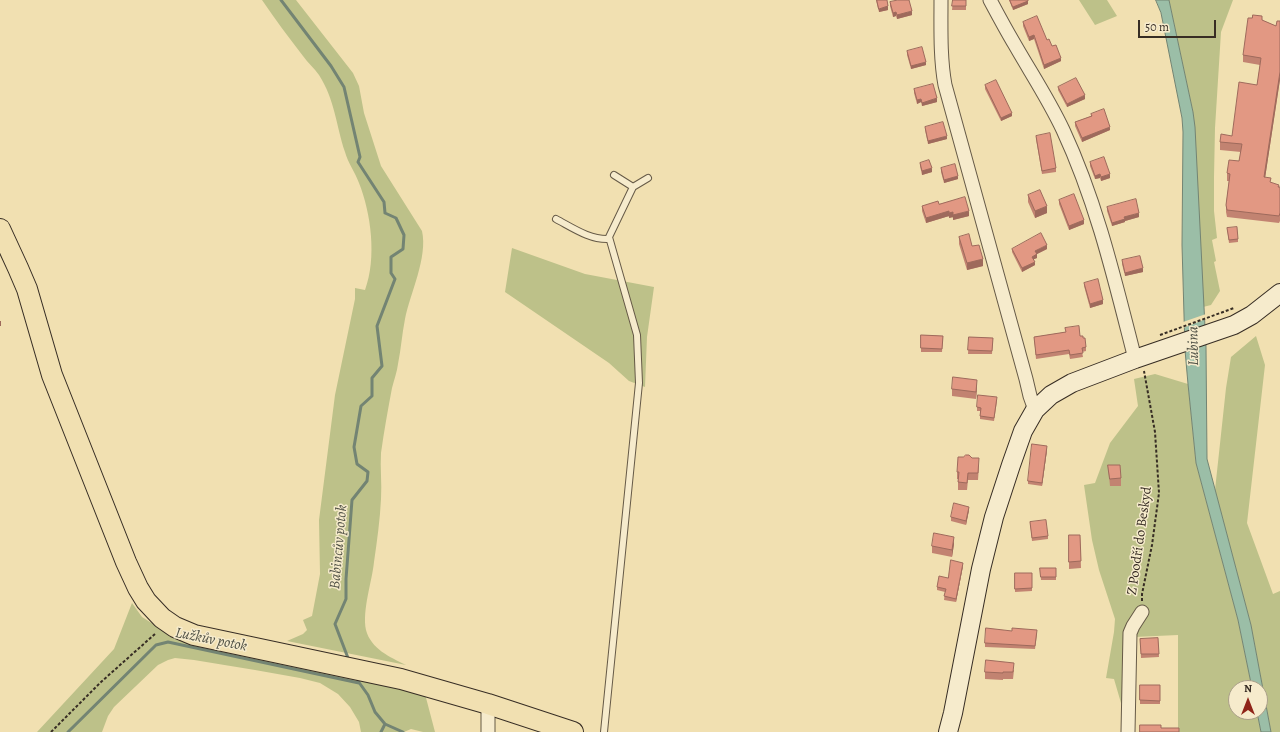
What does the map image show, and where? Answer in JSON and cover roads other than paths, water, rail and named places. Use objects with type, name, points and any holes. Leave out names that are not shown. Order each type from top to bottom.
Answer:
[{"type":"main road","points":[[0,229],[27,289],[52,375],[126,562],[146,602],[157,614],[175,627],[194,635],[401,679],[488,704],[574,732]]},
{"type":"main road","points":[[948,732],[981,569],[994,517],[1023,431],[1035,410],[1046,399],[1066,387],[1135,359],[1175,337],[1217,322],[1234,324],[1252,315],[1280,293]]},
{"type":"street","points":[[941,0],[944,76],[946,85],[1035,410]]},
{"type":"street","points":[[990,0],[1049,102],[1070,147],[1101,228],[1126,319],[1135,359]]},
{"type":"street","points":[[1128,732],[1130,634],[1142,612]]},
{"type":"street","points":[[488,704],[488,732]]},
{"type":"lane","points":[[614,175],[633,187]]},
{"type":"lane","points":[[604,732],[639,383],[637,335],[609,237],[633,187],[648,178]]},
{"type":"lane","points":[[556,220],[584,235],[601,240],[609,239]]},
{"type":"water","name":"Lubina","points":[[1156,0],[1169,0],[1195,127],[1206,347],[1207,459],[1251,625],[1261,680],[1250,680],[1238,620],[1196,463],[1185,350],[1182,245],[1182,118],[1161,13]]},
{"type":"water","points":[[1268,716],[1271,732],[1261,732],[1259,720],[1268,720]]},
{"type":"waterway","name":"Babincův potok","points":[[281,0],[331,66],[344,87],[360,157],[358,162],[384,202],[385,213],[396,218],[404,235],[403,249],[391,257],[391,273],[395,279],[377,326],[382,366],[372,378],[372,396],[361,406],[354,447],[357,464],[368,472],[367,481],[352,500],[346,579],[346,599],[335,624],[348,658]]},
{"type":"waterway","name":"Lužkův potok","points":[[68,732],[156,645],[168,642],[359,683]]},
{"type":"waterway","name":"Babincův potok","points":[[358,681],[368,695],[375,712],[385,724],[381,732]]},
{"type":"waterway","points":[[385,724],[403,732]]}]
